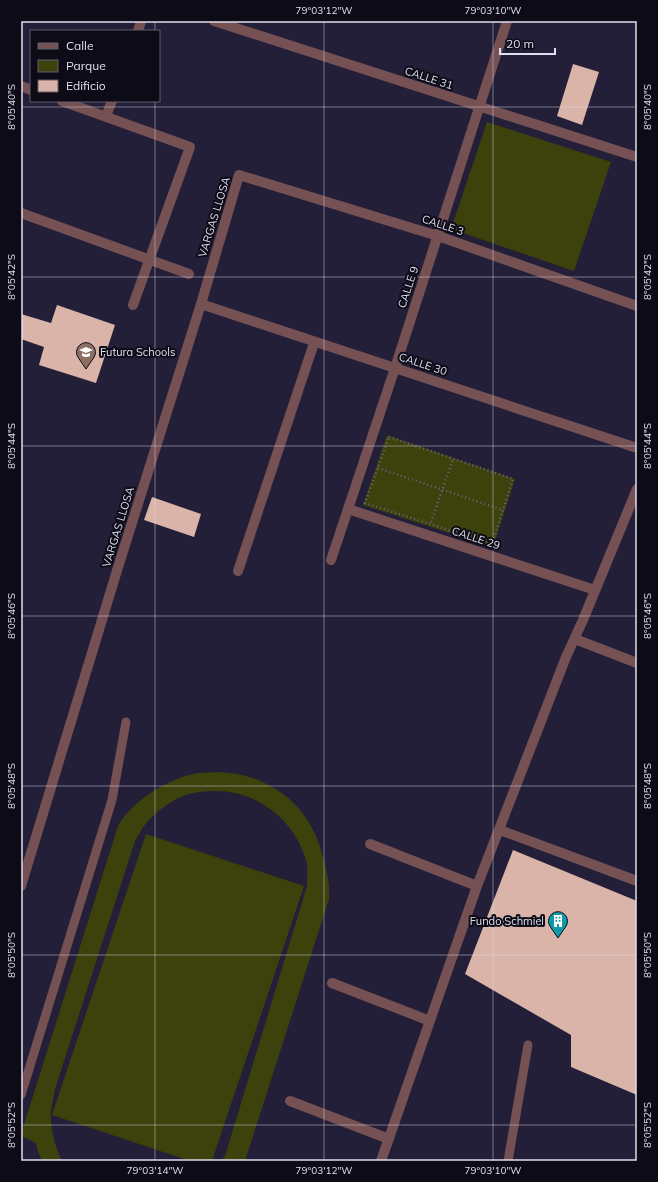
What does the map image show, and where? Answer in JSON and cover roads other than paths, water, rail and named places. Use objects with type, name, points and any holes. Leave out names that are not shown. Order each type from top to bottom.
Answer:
[{"type":"street","name":"CALLE 31","points":[[214,21],[637,158]]},
{"type":"street","name":"CALLE 9","points":[[331,560],[395,368],[507,21]]},
{"type":"street","points":[[65,102],[190,147],[133,305]]},
{"type":"street","points":[[106,116],[112,102]]},
{"type":"street","name":"CALLE 3","points":[[239,175],[438,236],[637,306]]},
{"type":"street","name":"VARGAS LLOSA","points":[[21,886],[239,175]]},
{"type":"street","points":[[21,213],[189,274]]},
{"type":"street","name":"CALLE 30","points":[[200,304],[314,343],[395,368],[637,448]]},
{"type":"street","points":[[238,571],[314,343]]},
{"type":"street","points":[[381,1161],[390,1139],[477,886],[566,657],[596,590],[637,489]]},
{"type":"street","name":"CALLE 29","points":[[348,509],[596,590]]},
{"type":"street","points":[[575,639],[637,663]]},
{"type":"street","points":[[500,830],[636,878]]},
{"type":"street","points":[[370,844],[477,886]]},
{"type":"street","points":[[332,983],[430,1021]]},
{"type":"street","points":[[290,1101],[390,1139]]},
{"type":"lane","points":[[21,1095],[112,800],[126,722]]},
{"type":"lane","points":[[508,1161],[528,1045]]},
{"type":"place","name":"Futura Schools","points":[[86,369]]},
{"type":"place","name":"Fundo Schmiel","points":[[558,938]]}]
